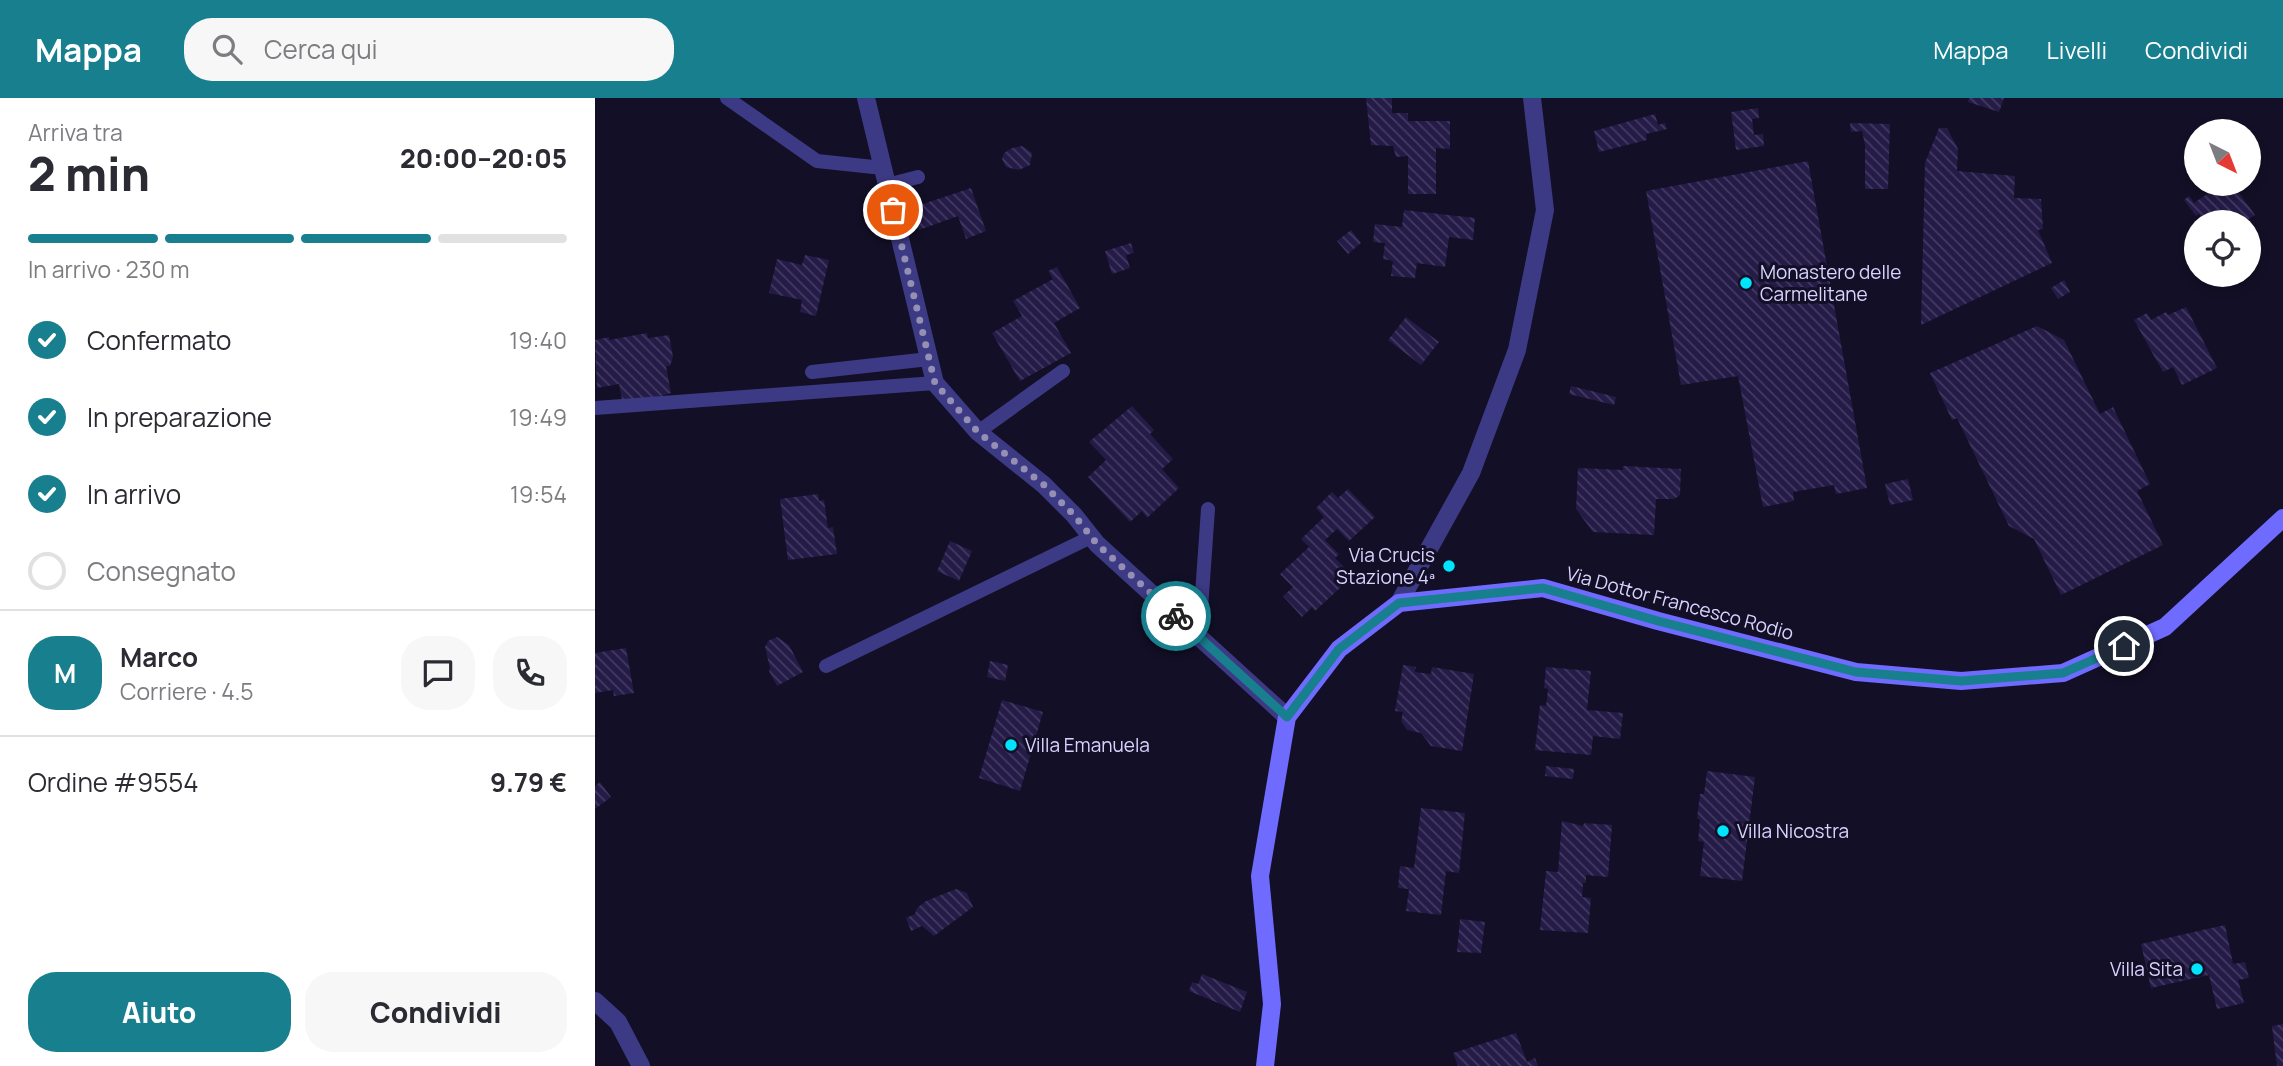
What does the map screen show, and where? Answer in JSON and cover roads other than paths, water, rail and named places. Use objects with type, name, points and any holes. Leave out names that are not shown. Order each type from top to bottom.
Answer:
[{"type":"main road","name":"Via Dottor Francesco Rodio","points":[[1399,603],[1543,588],[1856,672],[1961,681],[2063,673],[2165,628],[2283,518]]},
{"type":"main road","points":[[1265,1066],[1272,1004],[1260,876],[1287,717],[1339,649],[1399,603]]},
{"type":"street","points":[[866,98],[935,383],[978,432],[1044,485],[1074,515],[1091,537],[1287,717]]},
{"type":"street","points":[[1399,603],[1471,472],[1517,350],[1545,211],[1532,98]]},
{"type":"street","points":[[595,1001],[618,1022],[641,1066]]},
{"type":"lane","points":[[727,98],[817,161],[885,176],[918,177]]},
{"type":"lane","points":[[812,372],[929,359]]},
{"type":"lane","points":[[978,432],[1063,371]]},
{"type":"lane","points":[[595,408],[935,383]]},
{"type":"lane","points":[[1199,637],[1208,509]]},
{"type":"lane","points":[[826,666],[1091,537]]},
{"type":"place","name":"Monastero delle Carmelitane","points":[[1746,283]]},
{"type":"place","name":"Via Crucis Stazione 4ª","points":[[1449,566]]},
{"type":"place","name":"Villa Emanuela","points":[[1011,745]]},
{"type":"place","name":"Villa Nicostra","points":[[1723,831]]},
{"type":"place","name":"Villa Sita","points":[[2197,969]]}]
